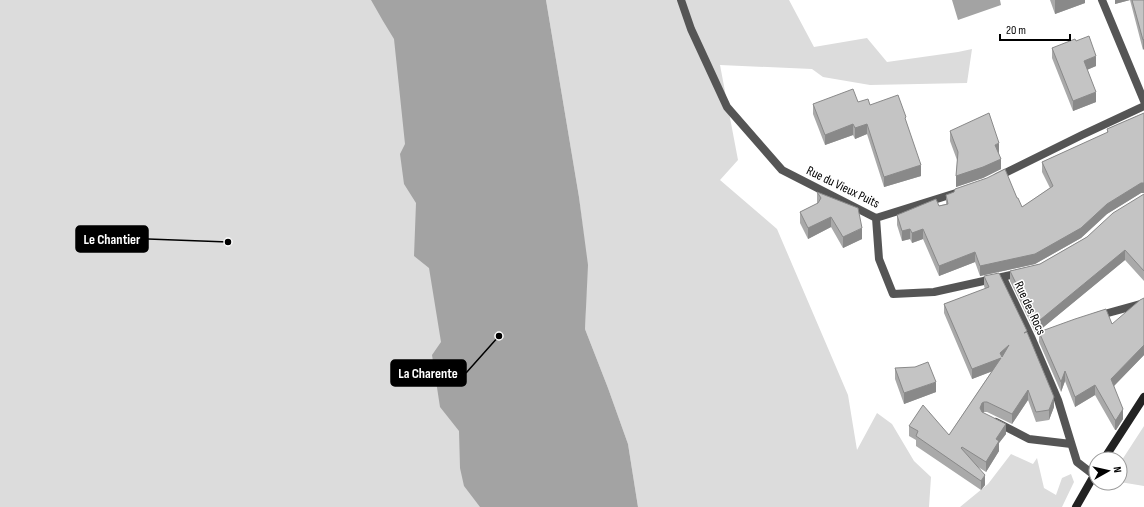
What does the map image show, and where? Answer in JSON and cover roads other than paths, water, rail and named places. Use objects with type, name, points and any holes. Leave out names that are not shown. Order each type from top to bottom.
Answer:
[{"type":"street","name":"Rue du Vieux Puits","points":[[681,0],[691,29],[727,107],[782,170],[876,218],[963,190]]},
{"type":"street","points":[[1102,0],[1144,101]]},
{"type":"street","points":[[992,180],[1144,106]]},
{"type":"street","name":"Rue des Rocs","points":[[876,218],[879,259],[893,294],[934,292],[1003,278],[1036,338],[1058,400],[1077,462],[1088,469]]},
{"type":"street","points":[[1003,278],[1030,271]]},
{"type":"street","points":[[1088,318],[1144,303]]},
{"type":"street","points":[[1109,451],[1144,397]]},
{"type":"street","points":[[991,420],[1029,439],[1071,444]]},
{"type":"street","points":[[1076,507],[1088,486]]},
{"type":"place","name":"Le Chantier","points":[[228,242]]},
{"type":"place","name":"La Charente","points":[[499,336]]}]
